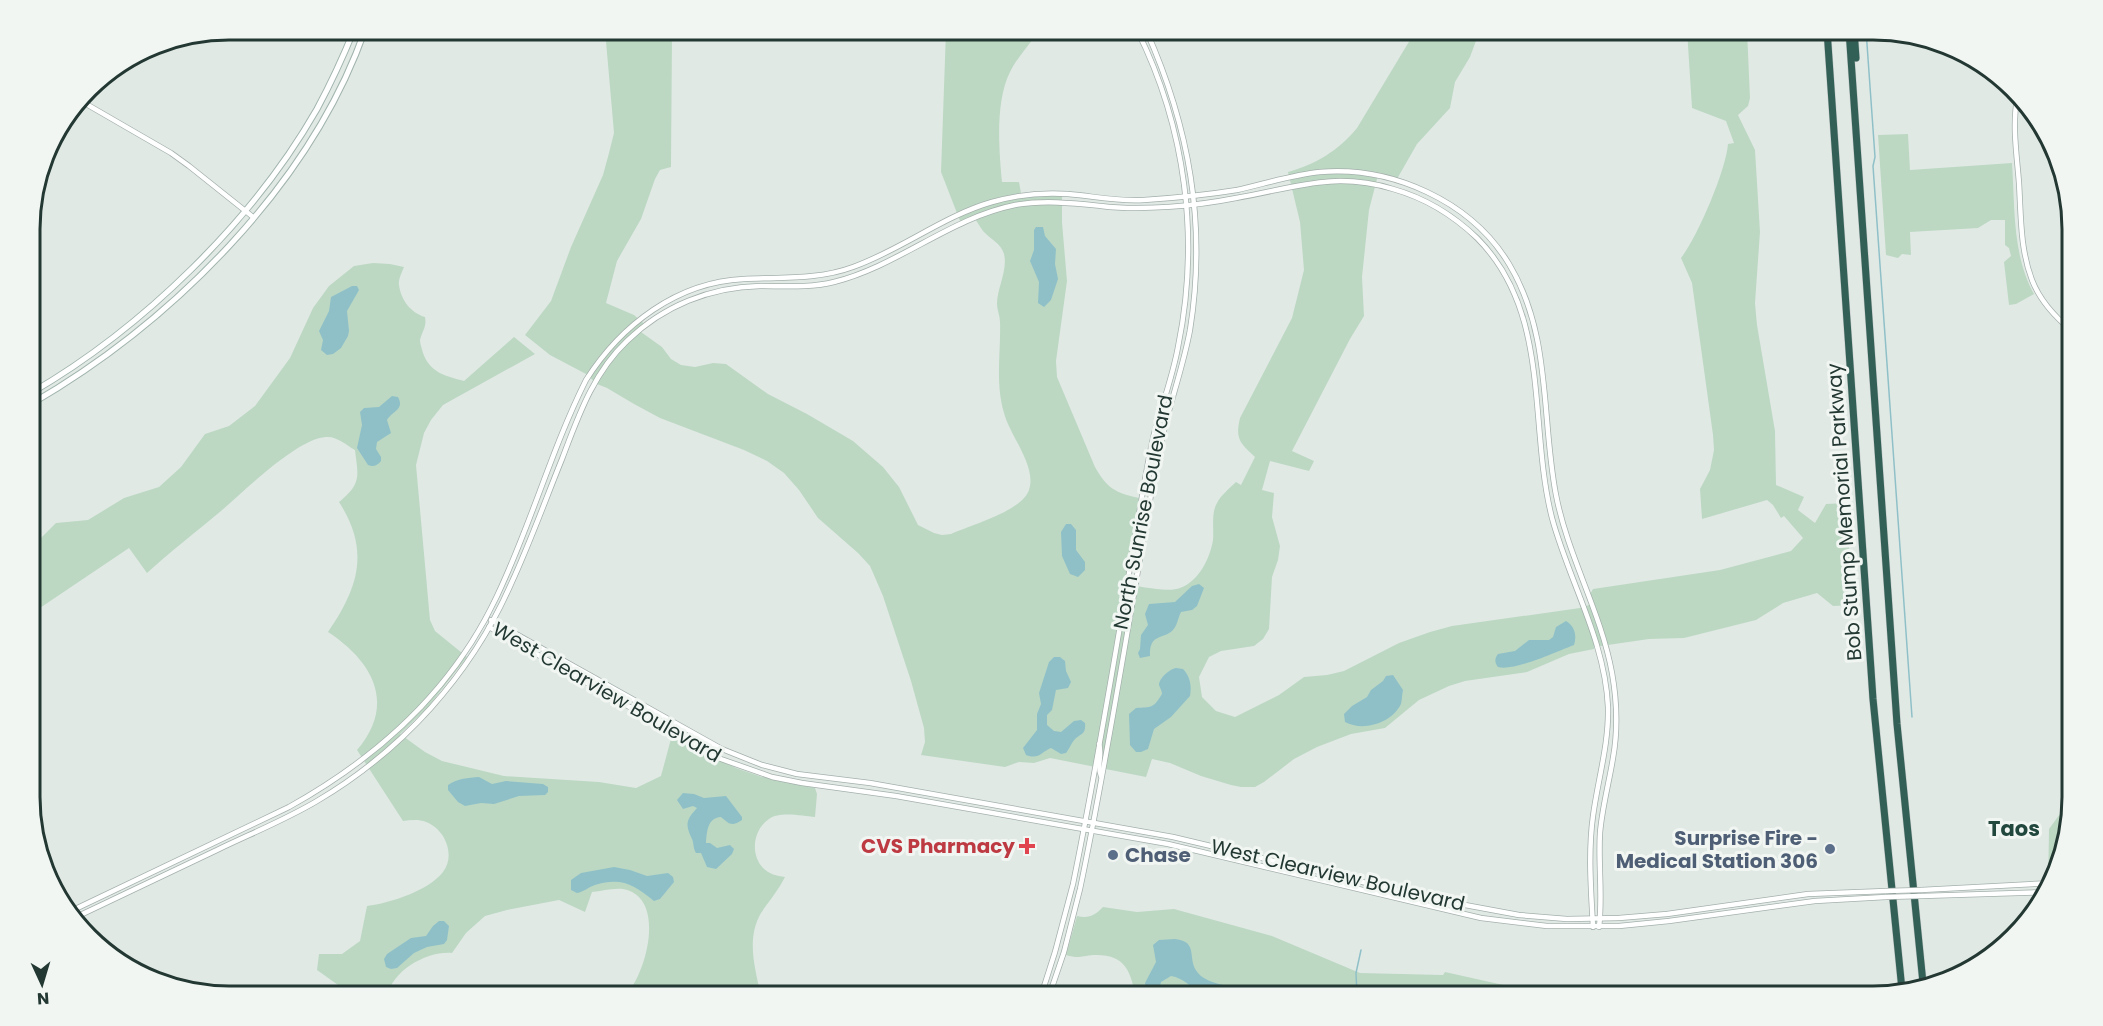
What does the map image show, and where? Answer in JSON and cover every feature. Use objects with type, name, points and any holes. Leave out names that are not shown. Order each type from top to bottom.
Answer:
[{"type":"highway","name":"Bob Stump Memorial Parkway","points":[[1828,40],[1874,709],[1901,983]]},
{"type":"highway","name":"Bob Stump Memorial Parkway","points":[[1850,40],[1897,724],[1923,978]]},
{"type":"highway","points":[[1854,105],[1857,75],[1855,40]]},
{"type":"main road","points":[[41,386],[99,347],[167,292],[244,211],[263,189],[317,109],[350,40]]},
{"type":"main road","points":[[41,398],[103,358],[151,319],[194,281],[234,240],[289,172],[316,132],[345,81],[361,40]]},
{"type":"street","name":"North Sunrise Boulevard","points":[[1141,40],[1162,87],[1190,195]]},
{"type":"street","name":"North Sunrise Boulevard","points":[[1052,986],[1076,908],[1092,830],[1101,776],[1099,767],[1102,751],[1099,744],[1152,443],[1175,363],[1183,321],[1188,267],[1190,195],[1182,129],[1169,84],[1150,40]]},
{"type":"street","points":[[88,105],[171,153],[253,217]]},
{"type":"street","points":[[2017,106],[2016,136],[2024,251],[2032,280],[2038,292],[2050,310],[2062,322]]},
{"type":"street","points":[[77,908],[290,807],[351,769],[418,711],[456,664],[485,620],[521,541],[586,380],[602,356],[615,342],[653,309],[680,295],[735,279],[814,277],[852,268],[965,213],[1006,199],[1048,194],[1131,201],[1239,189],[1322,172],[1351,172],[1393,179],[1434,195],[1462,213],[1490,239],[1512,269],[1524,292],[1537,331],[1554,485],[1561,517],[1607,649],[1615,692],[1615,743],[1602,812],[1600,919],[1596,927]]},
{"type":"street","points":[[82,914],[319,800],[356,776],[395,744],[431,708],[464,667],[493,621],[525,552],[593,385],[621,347],[657,317],[689,300],[722,290],[819,285],[835,282],[867,270],[970,219],[1011,206],[1056,202],[1132,208],[1238,198],[1323,181],[1353,181],[1386,187],[1420,198],[1452,217],[1484,245],[1504,273],[1521,308],[1530,340],[1543,469],[1552,519],[1598,651],[1607,693],[1606,742],[1591,837],[1593,919],[1596,927]]},
{"type":"street","name":"North Sunrise Boulevard","points":[[1044,986],[1069,905],[1085,821],[1099,767],[1160,445],[1190,330],[1196,270],[1190,203]]},
{"type":"street","name":"West Clearview Boulevard","points":[[485,620],[493,621],[722,749],[762,765],[806,776],[870,783],[1221,847],[1480,909],[1542,917],[1600,919],[1667,914],[1822,892],[1922,893],[2041,884]]},
{"type":"street","name":"West Clearview Boulevard","points":[[485,620],[489,628],[722,759],[758,772],[805,783],[870,791],[1188,848],[1481,918],[1547,926],[1596,927],[1660,923],[1815,901],[1886,894]]},
{"type":"street","name":"West Clearview Boulevard","points":[[1922,893],[1984,896],[2036,893]]},
{"type":"street","points":[[1069,905],[1076,908]]},
{"type":"green space","points":[[606,40],[672,40],[671,167],[660,170],[655,179],[641,219],[617,261],[606,303],[634,315],[648,327],[641,332],[681,365],[695,367],[713,363],[726,364],[768,394],[853,441],[883,467],[899,487],[918,525],[934,533],[951,534],[1007,511],[1024,498],[1029,490],[1030,481],[1026,461],[1007,422],[1001,401],[1000,322],[997,304],[1005,266],[1004,254],[975,219],[962,226],[941,172],[946,40],[1032,40],[1013,66],[1002,97],[999,126],[1002,182],[1019,182],[1021,193],[1062,192],[1067,281],[1056,361],[1057,377],[1099,474],[1112,488],[1139,498],[1125,584],[1168,590],[1187,585],[1202,568],[1213,540],[1215,507],[1236,482],[1241,485],[1255,457],[1240,440],[1238,431],[1240,418],[1292,318],[1304,270],[1300,222],[1288,172],[1326,156],[1350,136],[1410,40],[1476,40],[1470,57],[1455,82],[1450,108],[1417,144],[1397,179],[1378,175],[1369,210],[1362,277],[1364,316],[1292,451],[1314,461],[1309,471],[1270,461],[1262,490],[1274,493],[1272,517],[1280,546],[1272,577],[1269,629],[1263,639],[1254,646],[1221,651],[1209,657],[1199,677],[1202,697],[1216,711],[1235,717],[1279,695],[1304,677],[1344,671],[1399,643],[1430,632],[1452,626],[1580,608],[1592,604],[1589,596],[1593,589],[1720,570],[1791,551],[1803,538],[1784,516],[1781,518],[1767,500],[1702,519],[1700,489],[1710,470],[1714,450],[1713,435],[1692,283],[1681,258],[1710,203],[1722,170],[1728,144],[1734,143],[1726,121],[1692,108],[1688,40],[1747,40],[1750,98],[1748,106],[1738,115],[1755,150],[1760,232],[1755,303],[1775,431],[1776,485],[1804,497],[1798,510],[1815,523],[1826,504],[1846,503],[1853,605],[1833,606],[1817,593],[1783,603],[1756,620],[1684,638],[1649,639],[1594,647],[1594,649],[1569,654],[1527,672],[1465,681],[1419,700],[1385,728],[1351,734],[1317,747],[1294,759],[1255,787],[1231,785],[1170,763],[1152,759],[1146,777],[1050,758],[1034,763],[1019,762],[1005,767],[921,755],[925,742],[924,728],[883,596],[870,566],[818,518],[784,473],[767,461],[744,450],[660,418],[597,384],[586,374],[550,355],[525,335],[551,301],[571,247],[603,175],[614,133]]},
{"type":"green space","points":[[1908,134],[1910,170],[2012,163],[2018,247],[2034,294],[2016,304],[2009,305],[2004,262],[2011,256],[2009,248],[2005,245],[2005,220],[1991,220],[1978,228],[1910,232],[1911,255],[1902,254],[1898,258],[1886,255],[1878,135]]},
{"type":"green space","points":[[373,263],[404,267],[399,281],[400,291],[404,301],[411,309],[425,317],[425,326],[420,340],[423,353],[430,365],[439,373],[464,381],[514,337],[535,354],[443,405],[424,433],[416,465],[430,620],[435,631],[467,657],[428,707],[400,734],[442,761],[504,776],[599,782],[636,788],[661,776],[672,735],[736,768],[762,777],[815,788],[817,794],[815,817],[779,815],[769,819],[759,829],[755,842],[756,856],[763,868],[768,872],[785,877],[756,923],[753,954],[759,986],[632,986],[645,958],[649,926],[647,911],[641,899],[630,891],[616,889],[592,892],[585,912],[559,900],[485,916],[466,933],[452,953],[432,955],[412,964],[391,986],[338,986],[317,970],[319,954],[342,954],[360,941],[367,906],[397,899],[428,885],[443,872],[448,858],[446,843],[439,830],[421,820],[403,821],[357,750],[369,733],[376,716],[377,700],[374,684],[357,656],[328,632],[347,599],[357,568],[355,536],[339,502],[352,490],[357,479],[355,450],[338,439],[326,437],[314,440],[286,456],[147,573],[129,548],[40,608],[40,539],[56,523],[88,520],[124,498],[159,487],[181,467],[205,434],[229,426],[255,406],[290,358],[313,308],[329,286],[354,266]]},
{"type":"green space","points":[[2061,812],[2056,845],[2048,868],[2049,829]]},
{"type":"green space","points":[[1103,907],[1137,912],[1174,909],[1272,936],[1360,973],[1443,975],[1445,972],[1505,985],[1133,985],[1128,971],[1119,960],[1104,955],[1077,957],[1066,955],[1077,916],[1092,916]]},
{"type":"water","points":[[1036,227],[1043,227],[1045,236],[1056,249],[1055,264],[1058,279],[1051,300],[1044,307],[1038,303],[1039,282],[1030,261],[1034,250]]},
{"type":"water","points":[[352,286],[357,286],[359,290],[347,311],[348,336],[341,348],[327,355],[321,350],[323,340],[319,331],[329,311],[331,297]]},
{"type":"water","points":[[392,396],[398,397],[400,405],[387,420],[391,433],[377,442],[376,449],[381,461],[375,466],[368,465],[357,448],[362,425],[360,412],[364,408],[379,407]]},
{"type":"water","points":[[1066,524],[1071,524],[1076,530],[1076,550],[1085,562],[1085,570],[1078,577],[1070,574],[1062,556],[1061,532]]},
{"type":"water","points":[[1199,584],[1204,588],[1197,606],[1192,610],[1181,612],[1173,630],[1154,640],[1150,656],[1140,658],[1138,653],[1141,635],[1148,625],[1145,614],[1149,604],[1175,602],[1192,586]]},
{"type":"water","points":[[1566,621],[1574,632],[1574,645],[1514,667],[1498,667],[1495,659],[1498,654],[1515,651],[1529,640],[1549,640],[1553,637],[1556,627]]},
{"type":"water","points":[[1054,657],[1060,657],[1065,661],[1071,682],[1068,688],[1056,690],[1052,710],[1047,715],[1047,725],[1054,731],[1061,732],[1074,721],[1081,720],[1085,723],[1085,729],[1066,753],[1061,754],[1051,748],[1037,756],[1026,755],[1023,748],[1037,730],[1037,714],[1041,704],[1039,693],[1049,662]]},
{"type":"water","points":[[1176,668],[1183,669],[1189,678],[1190,696],[1171,717],[1154,729],[1148,749],[1136,752],[1130,745],[1129,714],[1136,708],[1154,705],[1162,694],[1159,685],[1161,680],[1168,672]]},
{"type":"water","points":[[1393,675],[1403,690],[1401,704],[1397,711],[1384,721],[1368,726],[1345,722],[1344,714],[1352,706],[1367,697],[1386,676]]},
{"type":"water","points":[[479,777],[492,784],[506,781],[543,784],[548,787],[548,792],[545,795],[519,796],[494,804],[481,803],[465,806],[458,802],[448,790],[448,785],[456,781]]},
{"type":"water","points":[[683,793],[704,798],[726,796],[742,817],[742,820],[733,824],[721,817],[710,823],[706,843],[717,848],[730,845],[734,849],[732,854],[716,869],[707,867],[701,853],[695,851],[688,830],[688,822],[697,808],[693,806],[683,809],[677,800]]},
{"type":"water","points":[[614,867],[647,876],[668,873],[673,877],[674,882],[660,899],[654,901],[634,887],[620,882],[595,885],[577,893],[571,890],[571,880],[581,873]]},
{"type":"water","points":[[439,921],[444,921],[449,926],[447,940],[444,944],[427,947],[414,953],[397,968],[386,967],[384,959],[387,954],[411,938],[426,936]]},
{"type":"water","points":[[1159,940],[1183,941],[1190,947],[1198,973],[1209,981],[1224,985],[1190,985],[1171,976],[1161,982],[1160,985],[1145,985],[1156,962],[1153,945]]},
{"type":"waterway","points":[[1867,40],[1875,157],[1873,166],[1912,717]]},
{"type":"waterway","points":[[1357,985],[1356,973],[1361,950]]},
{"type":"place","name":"CVS Pharmacy","points":[[1027,846]]},
{"type":"place","name":"Surprise Fire - Medical Station 306","points":[[1830,849]]},
{"type":"place","name":"Chase","points":[[1113,855]]},
{"type":"district","name":"Taos","points":[[2014,829]]}]
